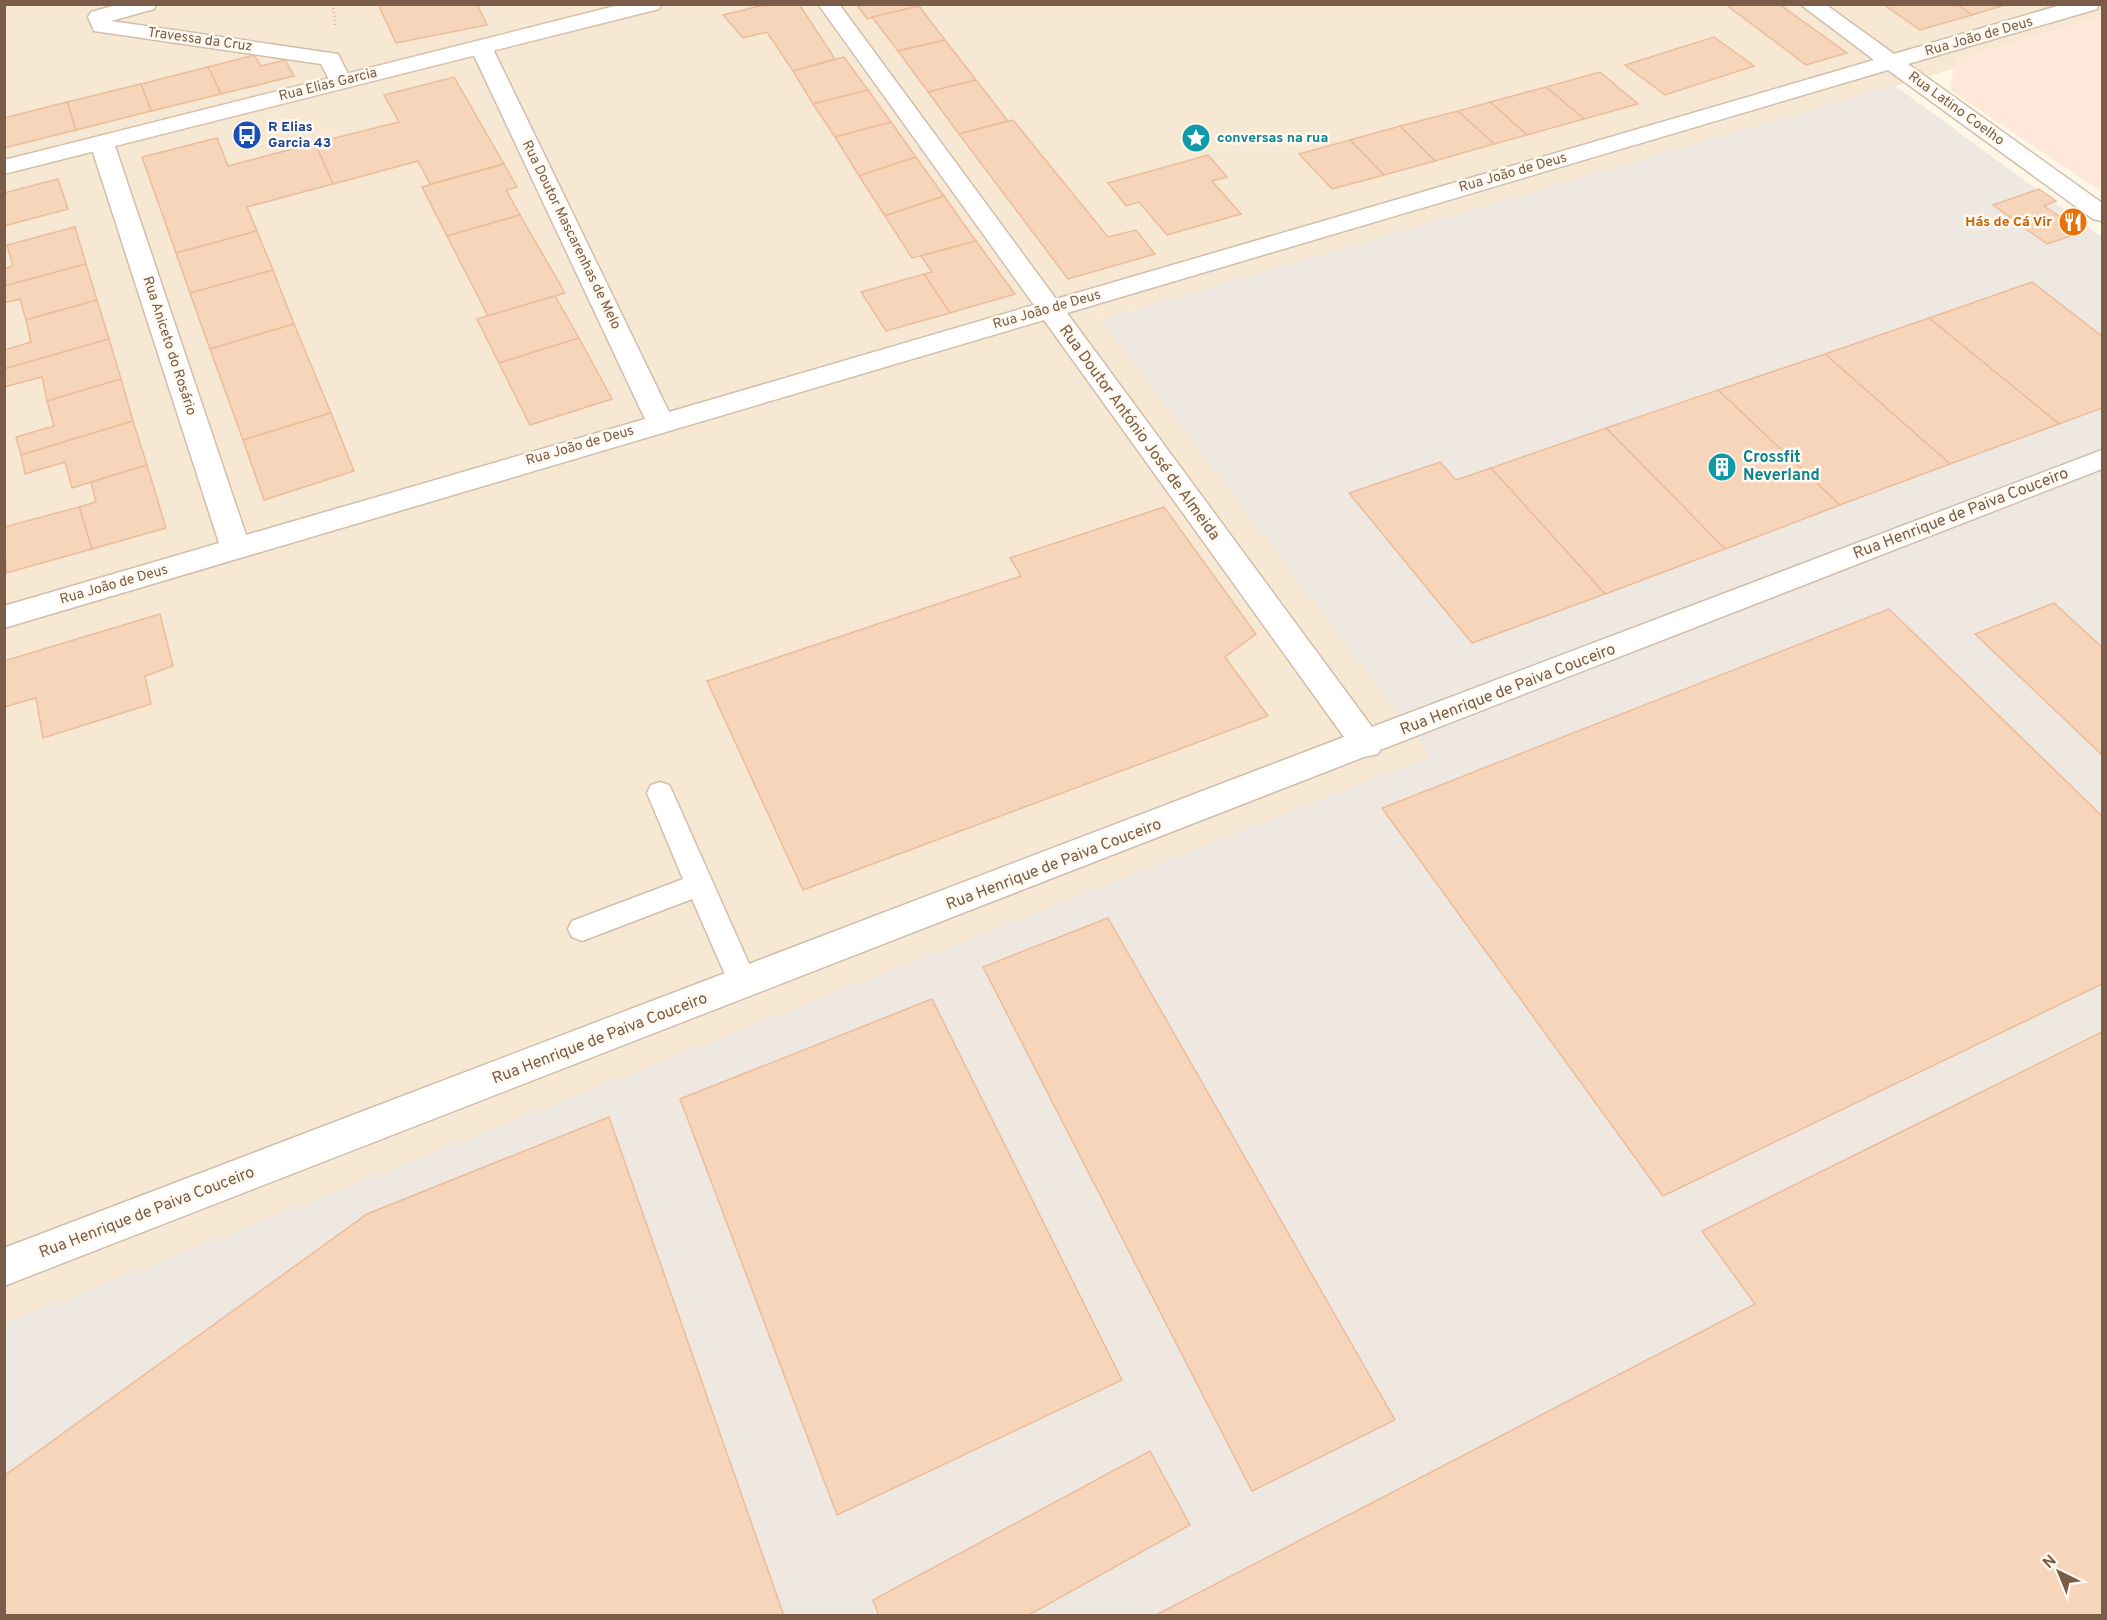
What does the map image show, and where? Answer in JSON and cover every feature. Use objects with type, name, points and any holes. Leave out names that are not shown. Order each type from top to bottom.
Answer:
[{"type":"street","name":"Travessa da Cruz","points":[[146,4],[99,17],[102,26],[330,59],[341,82]]},
{"type":"street","name":"Rua Elias Garcia","points":[[4,167],[651,4]]},
{"type":"street","name":"Rua Doutor António José de Almeida","points":[[828,4],[1367,744]]},
{"type":"street","name":"Rua Latino Coelho","points":[[1810,4],[2103,214]]},
{"type":"street","name":"Rua João de Deus","points":[[4,616],[2089,4]]},
{"type":"street","name":"Rua Doutor Mascarenhas de Melo","points":[[481,47],[660,422]]},
{"type":"street","name":"Rua Aniceto do Rosário","points":[[102,143],[236,549]]},
{"type":"street","name":"Rua Henrique de Paiva Couceiro","points":[[4,1267],[2103,459]]},
{"type":"lane","points":[[660,793],[743,984]]},
{"type":"lane","points":[[582,929],[699,885]]},
{"type":"shaded area","points":[[5,5],[2102,5],[2102,25],[1101,320],[1431,756],[5,1325]]},
{"type":"shaded area","points":[[2102,16],[2102,192],[1950,90],[1956,59]]},
{"type":"shaded area","points":[[1894,85],[2102,237],[2102,1615],[5,1616],[5,1323],[1430,756],[1101,320]]},
{"type":"building","points":[[378,4],[477,4],[487,25],[396,43]]},
{"type":"building","points":[[768,4],[799,4],[835,59],[793,71],[767,32],[743,38],[723,15]]},
{"type":"building","points":[[856,4],[918,4],[919,6],[867,19]]},
{"type":"building","points":[[1725,4],[1779,4],[1847,53],[1806,65]]},
{"type":"building","points":[[1883,4],[1957,4],[1972,15],[1920,30]]},
{"type":"building","points":[[1957,4],[2008,4],[1972,15]]},
{"type":"building","points":[[919,6],[945,40],[898,51],[872,17]]},
{"type":"building","points":[[1714,37],[1754,66],[1665,95],[1625,65]]},
{"type":"building","points":[[945,40],[976,80],[928,92],[898,51]]},
{"type":"building","points":[[254,55],[261,66],[285,60],[294,76],[221,94],[208,67]]},
{"type":"building","points":[[844,57],[868,90],[813,104],[793,71]]},
{"type":"building","points":[[208,67],[221,94],[151,111],[141,84]]},
{"type":"building","points":[[1600,72],[1638,104],[1584,119],[1546,87]]},
{"type":"building","points":[[454,77],[504,164],[430,184],[418,161],[333,184],[315,143],[399,122],[384,95]]},
{"type":"building","points":[[976,80],[1008,121],[959,134],[928,92]]},
{"type":"building","points":[[141,84],[151,111],[76,130],[67,102]]},
{"type":"building","points":[[1546,87],[1584,119],[1527,135],[1490,102]]},
{"type":"building","points":[[868,90],[891,122],[835,137],[813,104]]},
{"type":"building","points":[[67,102],[76,130],[4,148],[4,118]]},
{"type":"building","points":[[1490,102],[1527,135],[1494,144],[1458,111]]},
{"type":"building","points":[[1458,111],[1494,144],[1435,161],[1400,126]]},
{"type":"building","points":[[1013,120],[1108,237],[1136,230],[1155,254],[1068,279],[959,134]]},
{"type":"building","points":[[891,122],[916,157],[859,176],[835,137]]},
{"type":"building","points":[[1400,126],[1435,161],[1384,175],[1350,140]]},
{"type":"building","points":[[217,138],[228,166],[315,143],[333,184],[247,207],[257,231],[176,253],[142,157]]},
{"type":"building","points":[[1350,140],[1384,175],[1332,189],[1299,154]]},
{"type":"building","points":[[1208,155],[1227,177],[1212,181],[1241,214],[1167,235],[1139,202],[1126,206],[1108,183]]},
{"type":"building","points":[[916,157],[944,196],[885,216],[859,176]]},
{"type":"building","points":[[504,164],[517,187],[506,190],[520,215],[447,236],[422,187]]},
{"type":"building","points":[[58,179],[68,209],[4,226],[4,193]]},
{"type":"building","points":[[2039,189],[2056,201],[2044,206],[2082,232],[2047,244],[1993,205]]},
{"type":"building","points":[[944,196],[976,241],[912,258],[885,216]]},
{"type":"building","points":[[520,215],[565,293],[488,316],[447,236]]},
{"type":"building","points":[[75,227],[86,264],[4,286],[4,269],[13,266],[7,245]]},
{"type":"building","points":[[257,231],[273,270],[190,293],[176,253]]},
{"type":"building","points":[[976,241],[1015,294],[950,313],[924,274],[932,272],[921,256]]},
{"type":"building","points":[[86,264],[97,300],[26,320],[20,299],[4,303],[4,286]]},
{"type":"building","points":[[273,270],[294,324],[210,349],[190,293]]},
{"type":"building","points":[[924,274],[950,313],[886,331],[861,292]]},
{"type":"building","points":[[2032,282],[2102,336],[2102,408],[2059,424],[1929,318]]},
{"type":"building","points":[[555,296],[579,338],[499,363],[477,319]]},
{"type":"building","points":[[97,300],[109,339],[4,369],[4,350],[31,342],[26,320]]},
{"type":"building","points":[[1929,318],[2059,424],[1950,464],[1825,354]]},
{"type":"building","points":[[294,324],[331,413],[243,440],[210,349]]},
{"type":"building","points":[[579,338],[612,399],[530,425],[499,363]]},
{"type":"building","points":[[109,339],[121,379],[47,401],[42,377],[4,387],[4,369]]},
{"type":"building","points":[[1825,354],[1950,464],[1840,505],[1718,390]]},
{"type":"building","points":[[121,379],[133,421],[21,455],[16,437],[54,426],[47,401]]},
{"type":"building","name":"Crossfit Neverland","points":[[1718,390],[1840,505],[1725,549],[1606,428]]},
{"type":"building","points":[[331,413],[354,471],[264,500],[243,440]]},
{"type":"building","points":[[133,421],[147,465],[72,488],[65,462],[25,474],[21,455]]},
{"type":"building","points":[[1606,428],[1725,549],[1605,594],[1491,468]]},
{"type":"building","points":[[1440,462],[1456,480],[1491,468],[1605,594],[1472,643],[1349,493]]},
{"type":"building","points":[[147,465],[166,528],[92,549],[79,507],[96,502],[91,482]]},
{"type":"building","points":[[79,507],[92,549],[6,573],[4,527]]},
{"type":"building","points":[[1164,507],[1256,634],[1225,657],[1268,716],[803,890],[707,681],[1021,576],[1010,558]]},
{"type":"building","points":[[2054,603],[2102,647],[2102,755],[1975,634]]},
{"type":"building","points":[[1889,609],[2102,816],[2102,984],[1663,1196],[1382,808]]},
{"type":"building","points":[[160,614],[173,666],[145,676],[151,704],[43,738],[36,698],[4,707],[4,661]]},
{"type":"building","points":[[1108,918],[1395,1420],[1252,1491],[983,967]]},
{"type":"building","points":[[932,999],[1122,1380],[837,1515],[680,1099]]},
{"type":"building","points":[[2102,1032],[2102,1616],[1154,1616],[1755,1304],[1702,1231]]},
{"type":"building","points":[[609,1117],[784,1616],[4,1616],[4,1476],[367,1214]]},
{"type":"building","points":[[1150,1451],[1190,1525],[1027,1616],[879,1616],[873,1600]]},
{"type":"place","name":"R Elias Garcia 43","points":[[247,135]]},
{"type":"place","name":"conversas na rua","points":[[1196,138]]},
{"type":"place","name":"Hás de Cá Vir","points":[[2073,222]]},
{"type":"place","name":"Crossfit Neverland","points":[[1722,467]]}]
